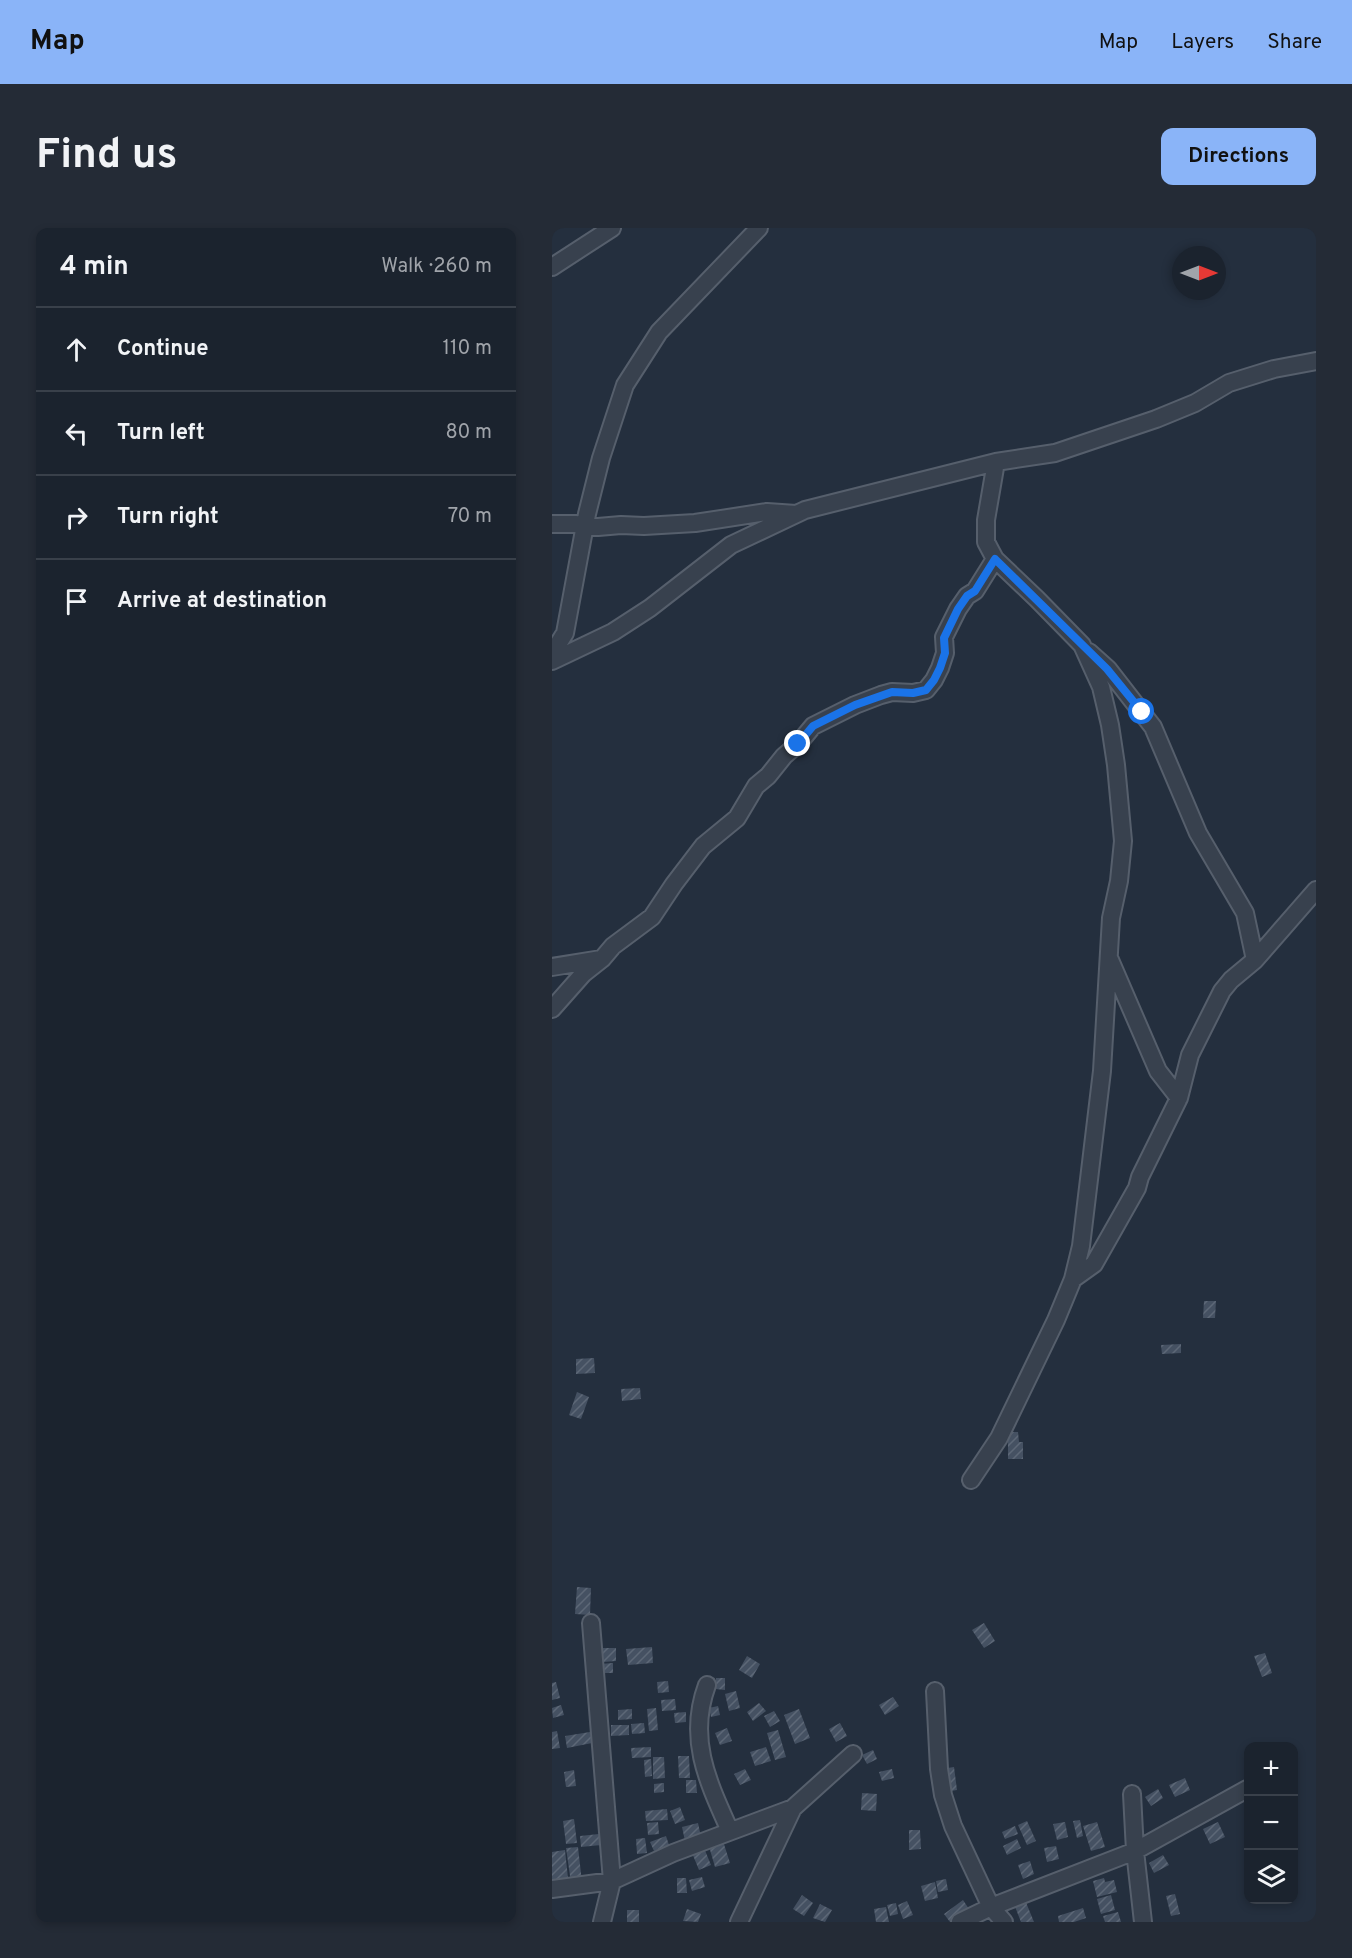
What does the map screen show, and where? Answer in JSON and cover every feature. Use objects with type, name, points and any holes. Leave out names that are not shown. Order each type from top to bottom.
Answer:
[{"type":"street","points":[[552,267],[595,233],[612,228]]},
{"type":"street","points":[[552,654],[565,633],[585,525],[601,458],[625,386],[659,332],[759,228]]},
{"type":"street","points":[[552,662],[613,632],[650,608],[731,545],[805,510],[996,462],[1055,453],[1156,419],[1195,403],[1229,383],[1274,369],[1316,361]]},
{"type":"street","points":[[996,462],[986,520],[986,542],[995,559],[1107,669],[1153,727],[1198,832],[1245,913],[1255,960]]},
{"type":"street","points":[[552,524],[598,527],[644,526],[695,523],[767,512],[796,514]]},
{"type":"street","points":[[552,1022],[558,1003],[583,974],[602,959],[613,946],[652,917],[703,846],[737,818],[756,786],[768,776],[813,726],[881,695],[926,690],[940,668],[945,653],[944,638],[958,609],[967,596],[975,591],[995,559]]},
{"type":"street","points":[[971,1480],[999,1438],[1056,1320],[1072,1279],[1081,1246],[1102,1071],[1111,918],[1119,881],[1123,830],[1110,725],[1101,687],[1082,645]]},
{"type":"street","points":[[1072,1279],[1094,1264],[1122,1218],[1179,1098],[1190,1055],[1222,991],[1255,960],[1316,890]]},
{"type":"street","points":[[1108,957],[1158,1071],[1179,1098]]},
{"type":"street","points":[[552,967],[602,959]]},
{"type":"street","points":[[591,1623],[612,1881],[602,1922]]},
{"type":"street","points":[[707,1685],[700,1704],[698,1732],[702,1762],[730,1831]]},
{"type":"street","points":[[935,1691],[939,1769],[943,1795],[954,1826],[991,1907],[1004,1922]]},
{"type":"street","points":[[552,1889],[612,1881],[673,1853],[793,1808],[853,1754]]},
{"type":"street","points":[[960,1922],[991,1907],[1135,1851],[1244,1791]]},
{"type":"street","points":[[1132,1794],[1135,1851],[1143,1922]]},
{"type":"street","points":[[739,1922],[793,1808]]},
{"type":"building","points":[[1204,1301],[1216,1301],[1215,1318],[1203,1318]]},
{"type":"building","points":[[1181,1344],[1181,1353],[1162,1354],[1161,1345]]},
{"type":"building","points":[[594,1358],[595,1373],[576,1374],[576,1359]]},
{"type":"building","points":[[640,1388],[641,1399],[622,1401],[621,1389]]},
{"type":"building","points":[[577,1392],[589,1397],[581,1419],[569,1415]]},
{"type":"building","points":[[1008,1432],[1018,1432],[1019,1442],[1023,1442],[1023,1459],[1008,1459]]},
{"type":"building","points":[[577,1587],[591,1588],[590,1615],[575,1614]]},
{"type":"building","points":[[984,1623],[995,1641],[984,1648],[972,1630]]},
{"type":"building","points":[[652,1647],[653,1663],[628,1665],[626,1649]]},
{"type":"building","points":[[603,1648],[616,1648],[616,1661],[603,1662]]},
{"type":"building","points":[[1265,1653],[1272,1673],[1262,1677],[1254,1656]]},
{"type":"building","points":[[747,1656],[760,1664],[752,1678],[739,1670]]},
{"type":"building","points":[[613,1663],[613,1673],[601,1673],[600,1664]]},
{"type":"building","points":[[716,1678],[725,1678],[725,1690],[716,1689]]},
{"type":"building","points":[[668,1681],[669,1692],[658,1693],[657,1682]]},
{"type":"building","points":[[556,1682],[560,1698],[552,1700],[552,1683]]},
{"type":"building","points":[[736,1691],[740,1708],[729,1711],[725,1694]]},
{"type":"building","points":[[893,1697],[899,1706],[885,1715],[879,1705]]},
{"type":"building","points":[[675,1699],[676,1710],[662,1711],[661,1700]]},
{"type":"building","points":[[759,1703],[766,1711],[753,1721],[747,1712]]},
{"type":"building","points":[[561,1705],[564,1715],[553,1718],[552,1708]]},
{"type":"building","points":[[718,1706],[720,1715],[711,1717],[709,1708]]},
{"type":"building","points":[[656,1708],[658,1730],[649,1731],[647,1709]]},
{"type":"building","points":[[632,1709],[632,1719],[618,1720],[618,1710]]},
{"type":"building","points":[[799,1709],[810,1738],[795,1744],[784,1715]]},
{"type":"building","points":[[774,1711],[780,1721],[770,1727],[764,1716]]},
{"type":"building","points":[[686,1712],[686,1722],[675,1723],[674,1713]]},
{"type":"building","points":[[644,1723],[645,1733],[632,1734],[631,1724]]},
{"type":"building","points":[[840,1723],[847,1736],[836,1742],[829,1729]]},
{"type":"building","points":[[611,1725],[629,1725],[629,1735],[611,1736]]},
{"type":"building","points":[[727,1728],[732,1741],[720,1745],[715,1733]]},
{"type":"building","points":[[778,1730],[786,1757],[775,1760],[767,1733]]},
{"type":"building","points":[[557,1731],[560,1748],[552,1749],[552,1732]]},
{"type":"building","points":[[590,1732],[592,1743],[567,1748],[565,1736]]},
{"type":"building","points":[[651,1747],[651,1757],[632,1758],[631,1748]]},
{"type":"building","points":[[766,1747],[771,1761],[755,1766],[750,1752]]},
{"type":"building","points":[[873,1750],[877,1759],[867,1764],[862,1755]]},
{"type":"building","points":[[678,1756],[689,1756],[690,1778],[679,1778]]},
{"type":"building","points":[[653,1757],[664,1757],[665,1778],[653,1779]]},
{"type":"building","points":[[651,1759],[652,1776],[645,1777],[644,1760]]},
{"type":"building","points":[[954,1767],[957,1790],[945,1792],[941,1769]]},
{"type":"building","points":[[745,1769],[751,1780],[740,1785],[734,1774]]},
{"type":"building","points":[[892,1769],[894,1778],[882,1781],[879,1772]]},
{"type":"building","points":[[574,1770],[576,1786],[566,1787],[564,1772]]},
{"type":"building","points":[[1185,1778],[1190,1790],[1175,1797],[1169,1785]]},
{"type":"building","points":[[686,1780],[696,1780],[697,1793],[686,1793]]},
{"type":"building","points":[[664,1783],[664,1792],[654,1793],[654,1784]]},
{"type":"building","points":[[1158,1789],[1163,1798],[1151,1806],[1145,1797]]},
{"type":"building","points":[[862,1793],[877,1794],[876,1811],[861,1810]]},
{"type":"building","points":[[680,1807],[685,1820],[675,1824],[670,1811]]},
{"type":"building","points":[[667,1809],[668,1820],[646,1821],[645,1811]]},
{"type":"building","points":[[574,1819],[577,1843],[566,1844],[563,1821]]},
{"type":"building","points":[[1080,1820],[1083,1836],[1077,1838],[1073,1821]]},
{"type":"building","points":[[1027,1821],[1036,1841],[1027,1845],[1018,1825]]},
{"type":"building","points":[[658,1822],[659,1834],[648,1835],[647,1823]]},
{"type":"building","points":[[1065,1822],[1068,1837],[1057,1840],[1053,1824]]},
{"type":"building","points":[[1097,1822],[1105,1847],[1091,1851],[1083,1826]]},
{"type":"building","points":[[1218,1822],[1225,1837],[1210,1844],[1203,1829]]},
{"type":"building","points":[[698,1823],[701,1837],[685,1841],[682,1827]]},
{"type":"building","points":[[1015,1826],[1018,1834],[1005,1839],[1002,1832]]},
{"type":"building","points":[[909,1830],[920,1830],[921,1849],[909,1850]]},
{"type":"building","points":[[599,1834],[601,1845],[581,1847],[580,1836]]},
{"type":"building","points":[[666,1836],[669,1845],[654,1851],[650,1842]]},
{"type":"building","points":[[645,1838],[647,1853],[637,1854],[636,1839]]},
{"type":"building","points":[[722,1838],[730,1863],[715,1867],[708,1843]]},
{"type":"building","points":[[1017,1839],[1021,1848],[1007,1855],[1003,1846]]},
{"type":"building","points":[[1056,1846],[1059,1859],[1047,1862],[1044,1848]]},
{"type":"building","points":[[578,1847],[582,1882],[571,1883],[566,1848]]},
{"type":"building","points":[[704,1848],[711,1865],[699,1870],[692,1853]]},
{"type":"building","points":[[565,1850],[568,1878],[552,1880],[552,1852]]},
{"type":"building","points":[[1163,1855],[1169,1865],[1154,1873],[1149,1863]]},
{"type":"building","points":[[1030,1861],[1034,1874],[1023,1879],[1018,1865]]},
{"type":"building","points":[[702,1877],[705,1887],[692,1891],[689,1880]]},
{"type":"building","points":[[677,1878],[686,1878],[687,1893],[677,1893]]},
{"type":"building","points":[[1104,1878],[1105,1882],[1114,1880],[1117,1892],[1097,1897],[1093,1881]]},
{"type":"building","points":[[946,1879],[948,1890],[938,1892],[936,1881]]},
{"type":"building","points":[[935,1882],[938,1898],[925,1901],[921,1886]]},
{"type":"building","points":[[1175,1894],[1180,1914],[1171,1916],[1166,1896]]},
{"type":"building","points":[[802,1895],[813,1903],[804,1916],[793,1909]]},
{"type":"building","points":[[1111,1895],[1115,1910],[1101,1914],[1097,1899]]},
{"type":"building","points":[[963,1900],[969,1909],[950,1922],[944,1914]]},
{"type":"building","points":[[1025,1900],[1034,1922],[1021,1922],[1014,1904]]},
{"type":"building","points":[[907,1901],[913,1915],[903,1919],[898,1905]]},
{"type":"building","points":[[896,1903],[898,1914],[890,1916],[887,1905]]},
{"type":"building","points":[[820,1904],[832,1910],[825,1922],[813,1918]]},
{"type":"building","points":[[886,1907],[889,1922],[876,1922],[874,1909]]},
{"type":"building","points":[[1083,1908],[1086,1918],[1074,1922],[1059,1922],[1058,1916]]},
{"type":"building","points":[[687,1909],[701,1914],[698,1922],[683,1921]]},
{"type":"building","points":[[627,1910],[639,1910],[639,1922],[627,1922]]},
{"type":"building","points":[[1118,1912],[1121,1922],[1105,1922],[1103,1916]]},
{"type":"route","points":[[798,744],[813,726],[855,705],[892,692],[913,693],[926,690],[940,668],[945,653],[944,638],[958,609],[967,596],[975,591],[995,559],[1107,669],[1142,712]]}]
